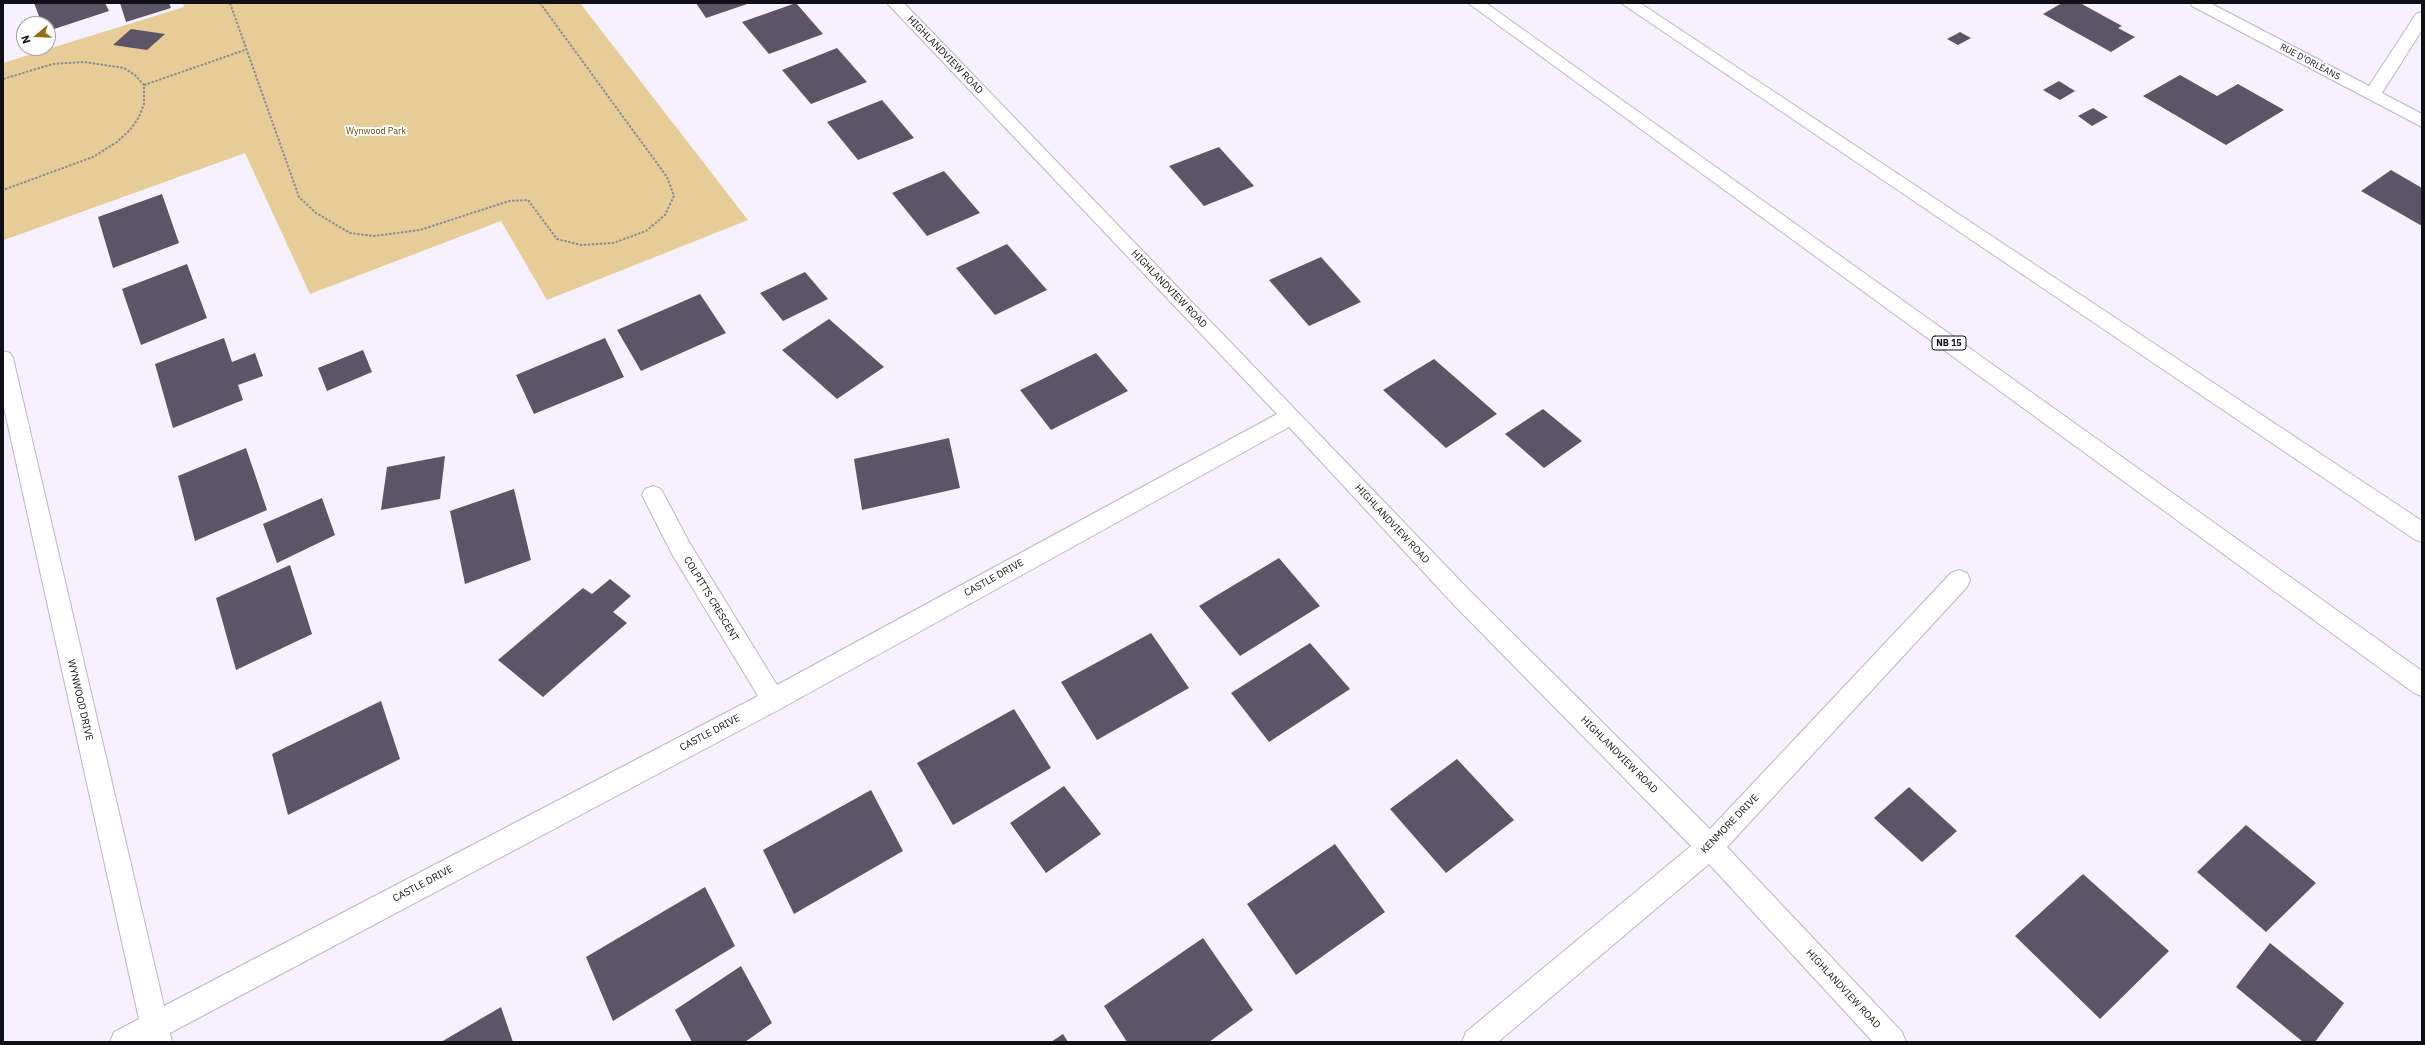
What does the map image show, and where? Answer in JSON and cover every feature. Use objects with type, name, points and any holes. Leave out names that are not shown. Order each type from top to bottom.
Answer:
[{"type":"main road","name":"HIGHLANDVIEW ROAD","points":[[895,3],[1291,416],[1462,598],[1710,847],[1892,1042]]},
{"type":"main road","name":"NB 15","points":[[1476,3],[2422,685]]},
{"type":"main road","points":[[1629,3],[2422,533]]},
{"type":"main road","name":"RUE D'ORLÉANS","points":[[2198,3],[2422,121]]},
{"type":"main road","points":[[2373,94],[2422,17]]},
{"type":"main road","name":"WYNWOOD DRIVE","points":[[3,358],[156,1034]]},
{"type":"main road","name":"CASTLE DRIVE","points":[[124,1042],[156,1034],[773,700],[1291,416]]},
{"type":"main road","name":"COLPITTS CRESCENT","points":[[653,495],[681,549],[773,700]]},
{"type":"main road","name":"KENMORE DRIVE","points":[[1476,1042],[1710,847],[1959,580]]},
{"type":"path","points":[[230,3],[245,50],[299,196],[316,212],[350,233],[373,236],[420,230],[509,201],[528,200],[557,239],[581,245],[613,244],[646,231],[665,215],[674,196],[667,177],[540,3]]},
{"type":"path","points":[[144,85],[245,50]]},
{"type":"path","points":[[3,79],[53,64],[84,62],[108,64],[124,68],[144,85],[144,104],[140,117],[117,142],[93,157],[69,168],[3,190]]},
{"type":"green space","name":"Wynwood Park","points":[[183,3],[580,3],[748,220],[547,300],[501,221],[310,294],[245,153],[4,240],[3,63],[26,56],[56,56],[56,47],[184,7]]},
{"type":"building","points":[[34,3],[105,3],[109,11],[56,28],[56,16],[39,16]]},
{"type":"building","points":[[120,3],[169,3],[171,8],[126,22]]},
{"type":"building","points":[[696,3],[750,3],[706,18]]},
{"type":"building","points":[[796,3],[823,34],[769,54],[742,22]]},
{"type":"building","points":[[2062,3],[2080,3],[2122,26],[2118,28],[2135,37],[2111,52],[2043,14]]},
{"type":"building","points":[[131,29],[165,34],[147,50],[113,45]]},
{"type":"building","points":[[1960,32],[1971,38],[1958,45],[1947,39]]},
{"type":"building","points":[[837,48],[867,82],[811,104],[782,70]]},
{"type":"building","points":[[2180,75],[2217,96],[2238,84],[2284,110],[2226,145],[2143,96]]},
{"type":"building","points":[[2059,81],[2075,91],[2060,100],[2043,90]]},
{"type":"building","points":[[882,100],[914,138],[858,160],[827,122]]},
{"type":"building","points":[[2093,108],[2108,117],[2092,126],[2078,116]]},
{"type":"building","points":[[1219,147],[1254,186],[1204,206],[1169,166]]},
{"type":"building","points":[[2391,170],[2422,188],[2422,226],[2361,191]]},
{"type":"building","points":[[944,171],[980,213],[927,236],[892,193]]},
{"type":"building","points":[[162,194],[179,243],[113,268],[98,217]]},
{"type":"building","points":[[1007,244],[1047,290],[995,315],[956,268]]},
{"type":"building","points":[[1321,257],[1361,302],[1309,326],[1269,280]]},
{"type":"building","points":[[187,264],[207,318],[141,345],[122,289]]},
{"type":"building","points":[[805,272],[828,299],[783,321],[760,293]]},
{"type":"building","points":[[700,294],[726,333],[641,371],[617,330]]},
{"type":"building","points":[[829,319],[884,367],[837,399],[782,350]]},
{"type":"building","points":[[224,338],[232,362],[255,353],[263,376],[238,385],[243,400],[173,428],[155,364]]},
{"type":"building","points":[[605,338],[624,377],[534,414],[516,375]]},
{"type":"building","points":[[363,350],[372,372],[327,391],[318,368]]},
{"type":"building","points":[[1096,353],[1128,391],[1051,430],[1020,390]]},
{"type":"building","points":[[1434,359],[1497,414],[1446,448],[1383,390]]},
{"type":"building","points":[[1543,409],[1582,441],[1544,468],[1505,434]]},
{"type":"building","points":[[949,438],[960,488],[862,510],[854,459]]},
{"type":"building","points":[[246,448],[267,510],[195,541],[178,476]]},
{"type":"building","points":[[445,456],[440,499],[381,510],[387,467]]},
{"type":"building","points":[[514,489],[531,560],[465,584],[450,511]]},
{"type":"building","points":[[322,498],[335,535],[277,563],[263,524]]},
{"type":"building","points":[[1279,558],[1320,606],[1240,656],[1199,606]]},
{"type":"building","points":[[290,565],[312,634],[236,670],[216,598]]},
{"type":"building","points":[[610,579],[631,596],[613,612],[627,623],[543,697],[498,660],[583,588],[592,594]]},
{"type":"building","points":[[1151,633],[1189,688],[1097,740],[1061,682]]},
{"type":"building","points":[[1310,643],[1350,689],[1269,742],[1231,693]]},
{"type":"building","points":[[381,701],[400,759],[288,815],[272,754]]},
{"type":"building","points":[[1014,709],[1051,768],[953,825],[917,763]]},
{"type":"building","points":[[1457,759],[1514,820],[1446,873],[1390,809]]},
{"type":"building","points":[[1064,786],[1101,834],[1046,873],[1010,823]]},
{"type":"building","points":[[1909,787],[1957,831],[1922,862],[1874,818]]},
{"type":"building","points":[[871,790],[903,851],[794,914],[763,850]]},
{"type":"building","points":[[2246,825],[2316,883],[2266,932],[2197,872]]},
{"type":"building","points":[[1335,844],[1385,912],[1296,975],[1247,904]]},
{"type":"building","points":[[2083,874],[2169,951],[2100,1019],[2015,936]]},
{"type":"building","points":[[705,887],[735,946],[613,1021],[586,957]]},
{"type":"building","points":[[1203,938],[1253,1010],[1209,1042],[1127,1042],[1104,1006]]},
{"type":"building","points":[[2270,943],[2344,1003],[2315,1042],[2303,1042],[2236,987]]},
{"type":"building","points":[[741,966],[772,1023],[745,1042],[692,1042],[675,1010]]},
{"type":"building","points":[[501,1007],[513,1042],[441,1042]]},
{"type":"building","points":[[1063,1034],[1068,1042],[1051,1042]]}]
